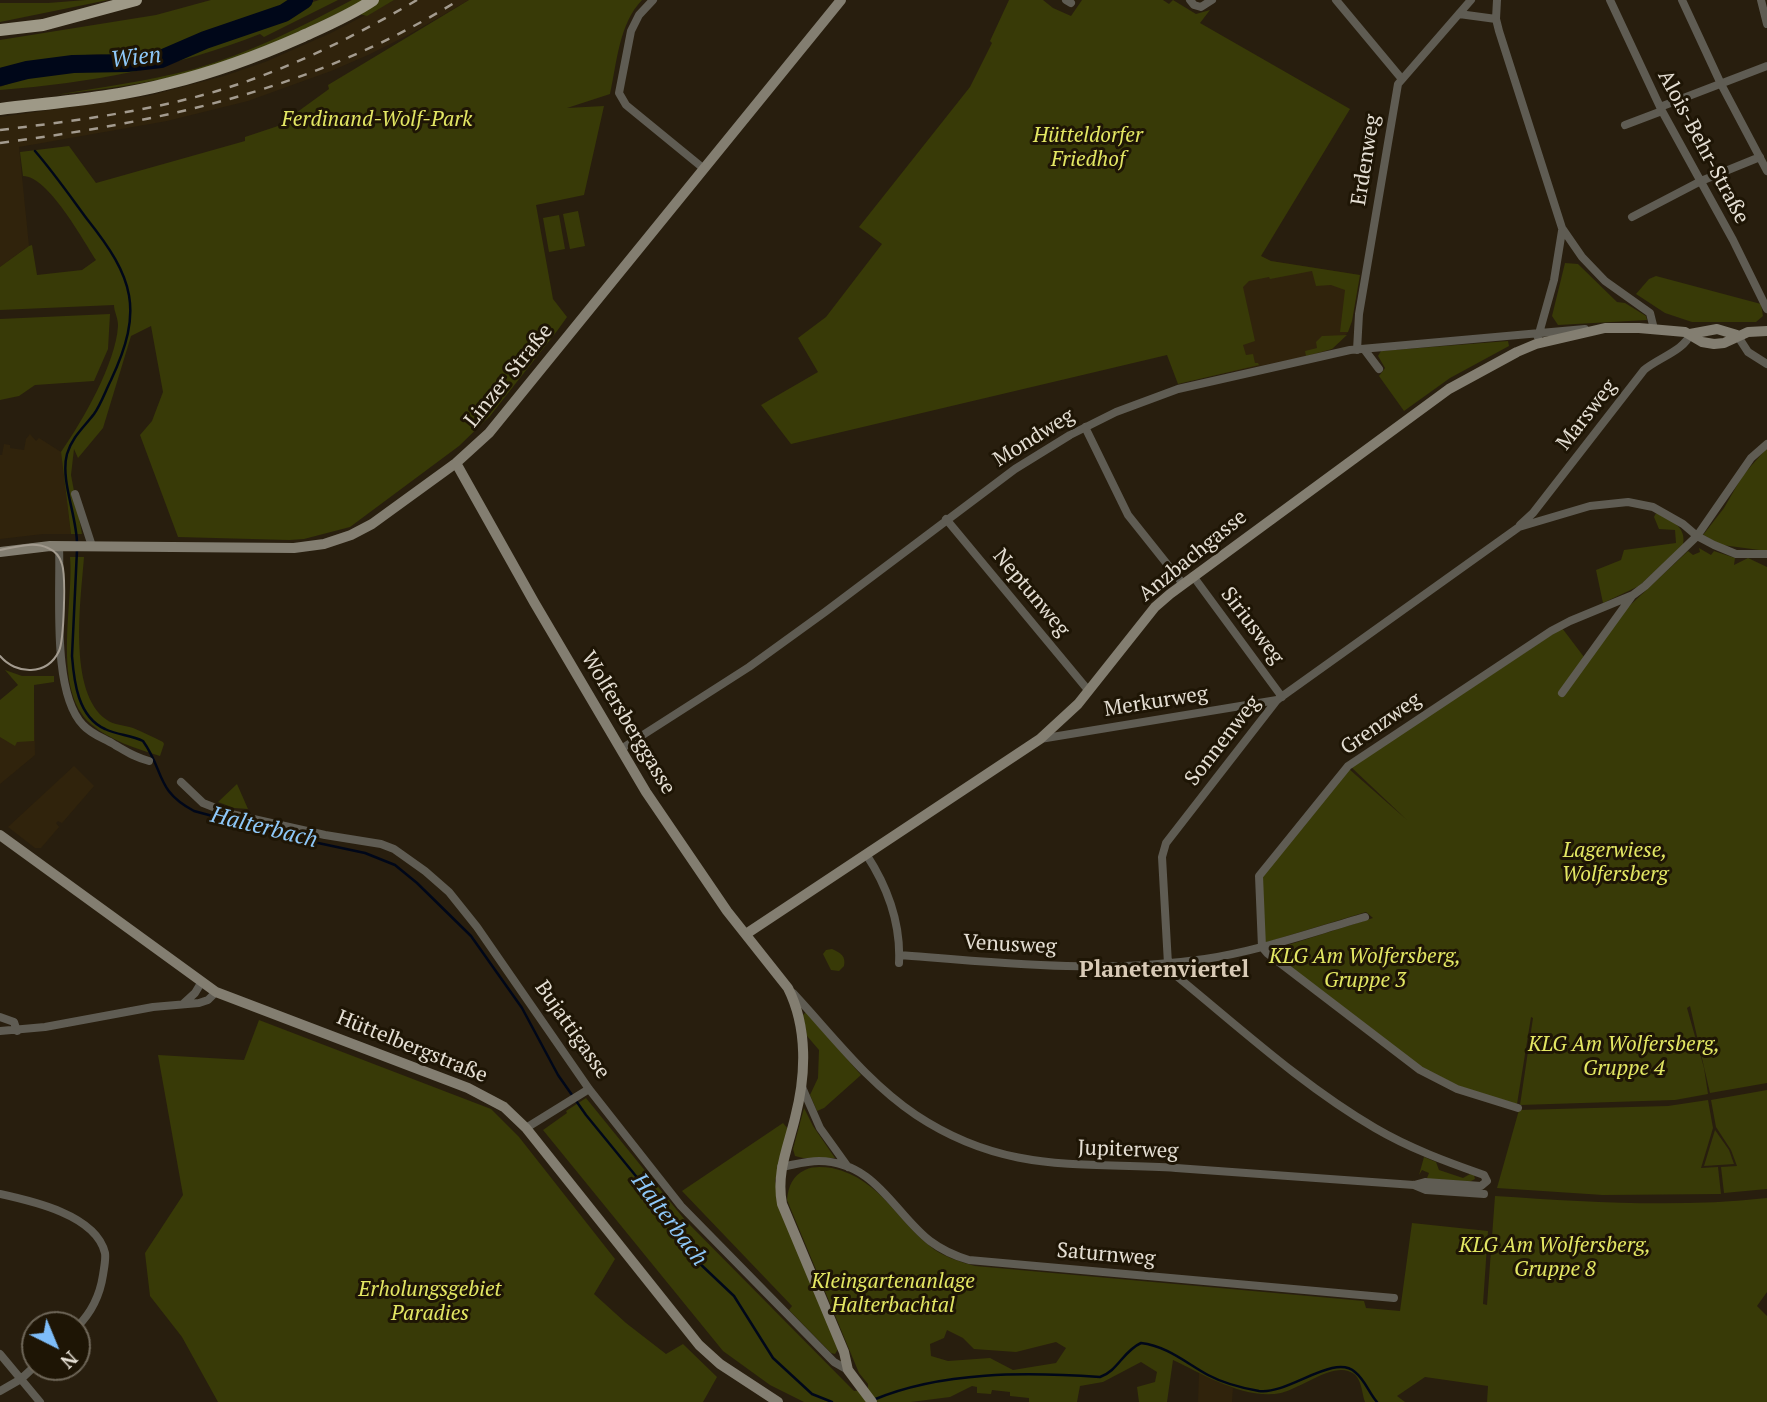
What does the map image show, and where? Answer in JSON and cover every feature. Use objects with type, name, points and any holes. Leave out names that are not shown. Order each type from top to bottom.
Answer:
[{"type":"main road","points":[[0,30],[43,25],[136,0]]},
{"type":"main road","points":[[0,109],[111,96],[168,84],[234,65],[323,27],[373,0]]},
{"type":"street","points":[[653,0],[639,15],[631,31],[619,93],[626,105],[703,168]]},
{"type":"street","name":"Linzer Straße","points":[[0,552],[59,546],[294,548],[324,544],[372,524],[456,463],[507,413],[565,337],[841,0]]},
{"type":"street","points":[[1190,0],[1201,7],[1212,0]]},
{"type":"street","points":[[1336,0],[1401,78],[1471,0]]},
{"type":"street","points":[[1497,0],[1496,19],[1562,228],[1573,247],[1595,272],[1619,293],[1650,313],[1654,329]]},
{"type":"street","name":"Alois-Behr-Straße","points":[[1611,0],[1661,109],[1767,309]]},
{"type":"street","points":[[1682,0],[1721,84],[1767,171]]},
{"type":"street","points":[[1761,0],[1767,24]]},
{"type":"street","points":[[1459,14],[1496,19]]},
{"type":"street","points":[[1625,125],[1767,66]]},
{"type":"street","name":"Erdenweg","points":[[1361,349],[1359,314],[1395,94],[1401,78]]},
{"type":"street","points":[[1632,217],[1701,181],[1760,157]]},
{"type":"street","points":[[1538,339],[1560,251],[1562,228]]},
{"type":"street","name":"Anzbachgasse","points":[[746,934],[1040,739],[1073,709],[1155,607],[1193,576],[1449,388],[1538,339],[1597,329],[1654,329],[1690,334],[1717,330],[1737,335],[1767,331]]},
{"type":"street","name":"Marsweg","points":[[1519,527],[1533,513],[1644,370],[1682,346],[1690,334]]},
{"type":"street","points":[[1737,335],[1745,350],[1767,364]]},
{"type":"street","name":"Mondweg","points":[[621,749],[749,667],[1015,468],[1085,426],[1178,389],[1361,349],[1538,339]]},
{"type":"street","points":[[1361,349],[1379,369]]},
{"type":"street","points":[[1085,426],[1128,515],[1183,584]]},
{"type":"street","name":"Grenzweg","points":[[1262,947],[1259,876],[1348,766],[1551,631],[1633,595],[1698,536],[1751,458],[1767,444]]},
{"type":"street","name":"Wolfersberggasse","points":[[456,463],[534,603],[676,838],[788,988],[865,1074]]},
{"type":"street","points":[[75,494],[81,546]]},
{"type":"street","name":"Sonnenweg","points":[[1168,964],[1163,857],[1166,843],[1280,698],[1519,527],[1590,506],[1628,502],[1653,507],[1698,536],[1736,554],[1767,554]]},
{"type":"street","name":"Neptunweg","points":[[946,519],[1088,690]]},
{"type":"street","points":[[59,546],[61,658],[71,708],[83,726],[94,735],[132,757],[149,761]]},
{"type":"street","name":"Siriusweg","points":[[1193,576],[1280,698]]},
{"type":"street","points":[[1562,693],[1633,595]]},
{"type":"street","name":"Merkurweg","points":[[1040,739],[1280,698]]},
{"type":"street","name":"Bujattigasse","points":[[181,782],[203,803],[217,810],[394,849],[449,892],[589,1089],[691,1218],[834,1362],[848,1370],[861,1391],[872,1402]]},
{"type":"street","name":"Hüttelbergstraße","points":[[0,835],[216,992],[468,1088],[504,1107],[526,1128],[699,1345],[727,1369],[778,1402]]},
{"type":"street","name":"Venusweg","points":[[866,854],[877,869],[890,900],[900,959],[1074,966],[1168,964],[1262,947],[1365,917]]},
{"type":"street","points":[[1262,947],[1420,1070],[1457,1089],[1518,1108]]},
{"type":"street","name":"Jupiterweg","points":[[1168,964],[1174,975],[1340,1105],[1375,1128],[1424,1153],[1484,1175],[1487,1181],[1481,1186],[1425,1182],[1414,1185]]},
{"type":"street","points":[[183,1004],[201,983]]},
{"type":"street","name":"Wolfersberggasse","points":[[788,988],[796,1007],[804,1056],[802,1087],[781,1167],[780,1194],[784,1212],[844,1352],[848,1370]]},
{"type":"street","points":[[0,1031],[18,1031],[153,1007],[204,1002],[216,992]]},
{"type":"street","points":[[0,1017],[14,1022],[18,1031]]},
{"type":"street","name":"Jupiterweg","points":[[865,1074],[899,1103],[945,1133],[1010,1157],[1074,1166],[1171,1168],[1414,1185],[1426,1190],[1484,1194]]},
{"type":"street","name":"Saturnweg","points":[[802,1087],[820,1128],[848,1167]]},
{"type":"street","points":[[526,1128],[589,1089]]},
{"type":"street","name":"Saturnweg","points":[[781,1167],[818,1161],[848,1167],[880,1187],[931,1241],[953,1255],[969,1260],[1394,1298]]},
{"type":"street","points":[[0,1194],[28,1200],[68,1215],[85,1225],[97,1237],[105,1253],[102,1285],[90,1311]]},
{"type":"street","points":[[0,1354],[21,1379],[0,1391]]},
{"type":"street","points":[[23,1381],[40,1402]]},
{"type":"shaded area","points":[[394,0],[469,0],[368,55],[248,101],[167,121],[19,147],[29,246],[0,267],[0,117],[148,96],[224,76],[265,62],[331,33]]},
{"type":"shaded area","points":[[1271,261],[1360,275],[1352,321],[1340,342],[1322,353],[1202,378],[1167,354]]},
{"type":"shaded area","points":[[30,434],[36,441],[39,438],[61,452],[71,534],[0,539],[0,455],[4,444],[10,445],[10,448],[24,450]]},
{"type":"shaded area","points":[[34,693],[35,755],[0,784],[0,700]]},
{"type":"shaded area","points":[[74,766],[94,786],[62,823],[56,823],[59,827],[41,848],[35,848],[8,827]]},
{"type":"shaded area","points":[[1199,1372],[1233,1388],[1232,1402],[1198,1402]]},
{"type":"green space","points":[[108,0],[0,22],[0,3]]},
{"type":"green space","points":[[211,0],[296,0],[281,9],[184,41],[158,56],[118,59],[95,54],[43,62],[0,73],[0,40],[156,15]]},
{"type":"green space","points":[[319,0],[338,0],[264,37],[260,34],[197,56],[100,78],[0,90],[0,87],[29,76],[115,65],[120,71],[157,65],[207,43],[213,44],[276,22],[292,15],[304,5]]},
{"type":"green space","points":[[352,0],[394,0],[367,16],[344,10],[233,59],[177,76],[56,95],[160,77],[215,63],[275,39]]},
{"type":"green space","name":"Ferdinand-Wolf-Park","points":[[469,0],[642,0],[628,20],[610,94],[567,108],[604,106],[584,195],[536,205],[553,299],[567,317],[557,331],[490,416],[459,446],[350,527],[304,539],[289,540],[178,537],[140,435],[152,421],[163,392],[151,326],[131,336],[103,428],[78,458],[74,449],[71,475],[82,534],[71,534],[61,452],[88,409],[105,374],[116,341],[118,323],[114,305],[0,310],[0,267],[29,246],[32,245],[37,275],[82,270],[96,260],[54,197],[33,179],[23,176],[20,152],[69,146],[96,183],[245,141],[245,137],[278,126],[329,89],[328,85]]},
{"type":"green space","name":"Hütteldorfer Friedhof","points":[[1009,0],[1043,0],[1071,16],[1082,0],[1163,0],[1169,4],[1173,0],[1196,14],[1210,10],[1200,23],[1350,109],[1261,256],[1271,261],[1360,275],[1348,332],[1340,332],[1345,290],[1331,285],[1316,286],[1312,271],[1249,281],[1243,287],[1255,341],[1243,345],[1246,355],[1253,354],[1255,363],[1259,365],[1178,384],[1167,355],[791,444],[761,405],[818,372],[798,338],[826,317],[882,244],[859,227],[970,87]]},
{"type":"green space","points":[[578,211],[585,246],[570,249],[563,214]]},
{"type":"green space","points":[[559,215],[565,249],[549,252],[543,218]]},
{"type":"green space","points":[[1565,263],[1578,264],[1617,302],[1625,303],[1646,316],[1647,320],[1558,325],[1552,316]]},
{"type":"green space","points":[[1656,276],[1761,304],[1763,316],[1756,322],[1692,322],[1665,313],[1636,294],[1649,279]]},
{"type":"green space","points":[[110,314],[108,349],[94,381],[35,385],[19,396],[0,400],[0,319]]},
{"type":"green space","points":[[1347,335],[1332,349],[1306,356],[1305,351],[1317,348],[1316,342],[1322,336]]},
{"type":"green space","points":[[1508,341],[1509,346],[1450,378],[1404,411],[1379,376],[1385,368],[1378,356],[1381,351]]},
{"type":"green space","points":[[1767,448],[1767,551],[1722,545],[1703,535],[1724,508],[1743,475]]},
{"type":"green space","points":[[1656,513],[1680,528],[1684,538],[1683,545],[1639,586],[1603,603],[1596,570],[1621,560],[1624,550],[1676,543],[1675,530],[1659,529],[1654,517]]},
{"type":"green space","points":[[1699,548],[1711,555],[1714,551],[1735,558],[1734,565],[1748,558],[1767,567],[1767,1083],[1710,1093],[1690,1006],[1687,1008],[1704,1068],[1708,1094],[1675,1100],[1520,1105],[1533,1018],[1531,1017],[1517,1104],[1464,1089],[1420,1066],[1269,951],[1373,918],[1366,912],[1264,943],[1261,883],[1264,873],[1349,769],[1407,820],[1351,767],[1562,628],[1584,657],[1626,609],[1688,551],[1693,555],[1700,552]]},
{"type":"green space","points":[[70,557],[84,557],[79,644],[86,689],[94,707],[107,720],[163,742],[160,756],[106,735],[91,724],[79,709],[71,690],[68,668]]},
{"type":"green space","points":[[5,670],[22,676],[54,676],[54,682],[34,685],[34,741],[17,742],[15,746],[0,737],[0,700],[18,685]]},
{"type":"green space","points":[[237,784],[248,809],[234,808],[218,802]]},
{"type":"green space","points":[[832,949],[844,960],[844,966],[839,971],[831,970],[823,954]]},
{"type":"green space","points":[[806,1012],[861,1075],[824,1108],[817,1111],[810,1095],[818,1078],[819,1050],[807,1036],[803,1015]]},
{"type":"green space","name":"Erholungsgebiet Paradies","points":[[259,1020],[491,1109],[519,1137],[615,1259],[594,1294],[666,1354],[683,1344],[717,1377],[703,1402],[218,1402],[182,1337],[150,1296],[145,1253],[183,1195],[158,1055],[244,1060]]},
{"type":"green space","points":[[1767,1090],[1767,1189],[1724,1193],[1721,1167],[1737,1166],[1731,1150],[1716,1127],[1711,1100]]},
{"type":"green space","name":"KLG Am Wolfersberg, Gruppe 8","points":[[586,1098],[685,1220],[854,1391],[868,1390],[868,1384],[859,1373],[787,1200],[794,1178],[811,1168],[832,1168],[864,1182],[935,1250],[949,1258],[975,1266],[1364,1301],[1366,1308],[1400,1311],[1412,1223],[1488,1231],[1483,1304],[1487,1305],[1495,1196],[1665,1203],[1767,1198],[1767,1292],[1757,1306],[1767,1316],[1767,1402],[1487,1402],[1488,1386],[1425,1377],[1397,1396],[1405,1402],[1365,1402],[1358,1379],[1348,1371],[1332,1371],[1288,1391],[1267,1394],[1225,1385],[1173,1360],[1167,1402],[1139,1402],[1137,1387],[1155,1382],[1157,1372],[1141,1362],[1103,1382],[1080,1386],[1077,1402],[1029,1402],[1029,1398],[1010,1396],[1010,1392],[992,1390],[991,1394],[977,1393],[977,1387],[972,1386],[950,1397],[911,1402],[804,1402],[770,1385],[723,1351],[543,1130],[567,1113],[566,1111]],"holes":[[[947,1330],[963,1338],[974,1349],[1016,1352],[1056,1342],[1066,1348],[1056,1363],[1013,1370],[990,1358],[948,1361],[931,1356],[930,1344],[944,1338]]]},
{"type":"green space","points":[[1708,1100],[1713,1128],[1701,1168],[1718,1167],[1721,1194],[1603,1195],[1497,1188],[1519,1110],[1668,1106]]},
{"type":"green space","points":[[804,1108],[835,1158],[795,1156],[793,1149]]},
{"type":"green space","name":"Kleingartenanlage Halterbachtal","points":[[783,1123],[788,1129],[775,1181],[838,1349],[835,1354],[789,1310],[792,1306],[682,1191]]},
{"type":"green space","points":[[1715,1130],[1729,1150],[1734,1164],[1704,1166]]},
{"type":"green space","points":[[1424,1157],[1436,1162],[1439,1170],[1463,1178],[1474,1175],[1475,1179],[1469,1182],[1430,1179],[1427,1178],[1429,1173],[1422,1170],[1419,1175]]},
{"type":"waterway","name":"Wien","points":[[0,77],[27,70],[73,64],[161,59],[205,40],[284,13],[304,0]]},
{"type":"waterway","name":"Halterbach","points":[[35,151],[103,240],[124,277],[129,295],[128,334],[121,355],[99,406],[75,437],[67,454],[67,487],[77,544]]},
{"type":"waterway","name":"Halterbach","points":[[77,550],[72,656],[79,698],[89,716],[105,729],[143,741],[167,788],[173,796],[194,811],[290,837],[365,853],[395,865],[417,883],[471,936],[522,1008],[558,1075],[586,1115],[680,1230],[696,1260],[734,1296],[773,1358],[812,1394],[832,1402]]},
{"type":"waterway","name":"Halterbach","points":[[873,1400],[927,1383],[985,1376],[1043,1374],[1100,1377],[1141,1343],[1168,1351],[1220,1380],[1259,1391],[1271,1391],[1323,1371],[1346,1368],[1358,1375],[1377,1402]]},
{"type":"tram line","points":[[0,550],[31,545],[43,546],[53,551],[62,564],[64,594],[61,645],[54,659],[39,669],[31,670],[14,667],[0,656]]},
{"type":"railway","points":[[0,130],[136,110],[243,83],[320,52],[417,0]]},
{"type":"railway","points":[[0,143],[122,124],[238,97],[350,57],[405,31],[459,0]]},
{"type":"district","name":"Planetenviertel","points":[[1164,970]]},
{"type":"park label","name":"Lagerwiese, Wolfersberg","points":[[1615,863]]},
{"type":"park label","name":"KLG Am Wolfersberg, Gruppe 3","points":[[1365,969]]},
{"type":"park label","name":"KLG Am Wolfersberg, Gruppe 4","points":[[1624,1057]]}]
